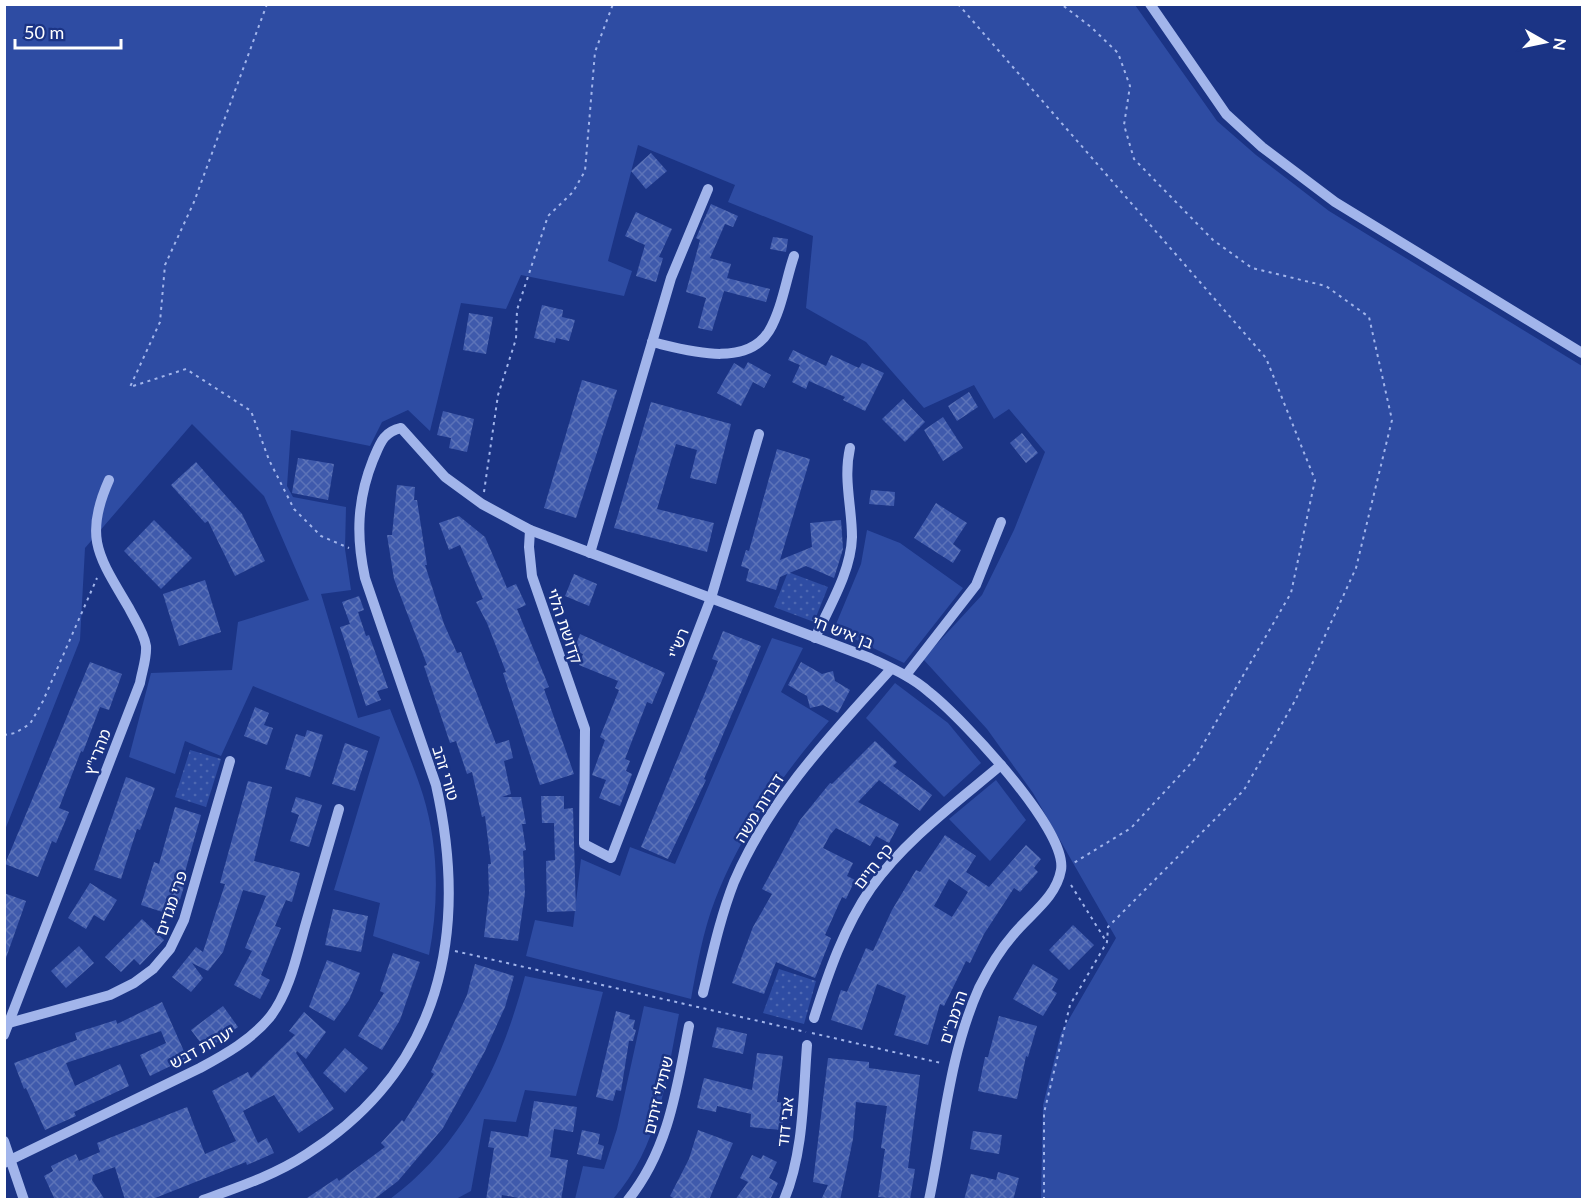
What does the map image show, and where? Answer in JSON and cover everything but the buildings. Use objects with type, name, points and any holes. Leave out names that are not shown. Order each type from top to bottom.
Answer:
[{"type":"street","points":[[1150,4],[1226,114],[1262,147],[1335,202],[1582,353]]},
{"type":"street","points":[[590,553],[671,278],[708,189]]},
{"type":"street","points":[[652,342],[692,351],[722,353],[738,352],[757,344],[769,331],[794,256]]},
{"type":"street","name":"טורי זהב","points":[[203,1200],[257,1181],[306,1155],[361,1114],[389,1080],[417,1035],[433,1000],[447,949],[450,886],[443,817],[436,785],[365,579],[360,552],[359,505],[365,480],[381,440],[390,430],[401,428],[445,477],[482,504],[530,530]]},
{"type":"street","name":"רש\"י","points":[[611,858],[711,598],[759,434]]},
{"type":"street","points":[[815,638],[850,554],[852,537],[846,474],[850,448]]},
{"type":"street","name":"מהרי\"ץ","points":[[4,1035],[140,683],[145,659],[146,645],[140,627],[97,547],[94,527],[97,507],[109,480]]},
{"type":"street","points":[[906,675],[976,585],[1001,522]]},
{"type":"street","name":"בן איש חי","points":[[530,530],[906,675],[951,710],[1001,765],[1060,849],[1061,870]]},
{"type":"street","name":"קדושת הלוי","points":[[530,530],[532,576],[585,729],[584,844],[611,858]]},
{"type":"street","name":"דברות משה","points":[[703,993],[719,925],[734,883],[769,814],[813,756],[891,669]]},
{"type":"street","name":"פרי מגדים","points":[[9,1023],[110,995],[134,983],[153,969],[170,949],[183,920],[230,761]]},
{"type":"street","name":"כף חיים","points":[[814,1018],[847,932],[871,888],[917,837],[1001,765]]},
{"type":"street","name":"יערות דבש","points":[[7,1162],[200,1068],[252,1037],[271,1016],[283,996],[339,809]]},
{"type":"street","name":"הרמב\"ם","points":[[929,1200],[954,1066],[968,1014],[981,986],[1013,934],[1052,894],[1061,870]]},
{"type":"street","name":"שתילי זיתים","points":[[628,1200],[647,1173],[665,1134],[689,1026]]},
{"type":"street","name":"אבי דוד","points":[[784,1200],[796,1162],[800,1137],[807,1045]]},
{"type":"street","points":[[4,1141],[7,1162],[24,1200]]},
{"type":"path","points":[[267,4],[194,202],[165,265],[160,322],[130,387],[186,369],[251,411],[269,460],[294,509],[321,536],[360,552]]},
{"type":"path","points":[[482,504],[498,394],[516,339],[517,310],[548,216],[573,192],[585,171],[595,52],[613,4]]},
{"type":"path","points":[[958,4],[1266,358],[1315,480],[1291,593],[1194,760],[1131,828],[1061,870],[1107,942]]},
{"type":"path","points":[[1044,1200],[1044,1113],[1070,1005],[1107,942],[1108,927],[1244,790],[1296,699],[1356,568],[1392,420],[1369,317],[1326,286],[1252,268],[1205,232],[1134,159],[1124,124],[1130,86],[1118,53],[1091,27],[1061,4]]},
{"type":"path","points":[[4,735],[15,733],[30,724],[43,701],[83,605],[106,566]]},
{"type":"path","points":[[447,949],[954,1066]]},
{"type":"path","points":[[689,1026],[702,1008],[703,993]]},
{"type":"path","points":[[807,1045],[814,1018]]},
{"type":"shaded area","points":[[5,5],[1135,5],[1217,121],[1256,155],[1329,211],[1582,366],[1582,1199],[1041,1199],[1043,1105],[1061,1033],[1116,938],[1033,793],[987,729],[923,659],[982,595],[1014,530],[1045,452],[1009,409],[994,419],[974,385],[924,408],[866,342],[806,308],[813,236],[728,202],[735,185],[638,145],[608,261],[632,271],[624,296],[521,275],[506,309],[461,303],[430,431],[408,410],[382,422],[370,446],[291,430],[287,486],[293,497],[346,507],[345,549],[351,590],[321,594],[358,718],[390,709],[423,795],[432,835],[436,875],[435,915],[429,955],[373,936],[380,903],[334,890],[380,737],[253,686],[221,756],[185,741],[175,774],[129,757],[151,673],[232,670],[238,622],[309,600],[264,496],[192,424],[85,548],[80,640],[5,830]]},
{"type":"shaded area","points":[[867,530],[900,543],[963,588],[904,663],[834,629],[861,564]]},
{"type":"shaded area","points":[[788,572],[828,587],[814,622],[774,607]]},
{"type":"shaded area","points":[[772,638],[803,648],[781,692],[829,721],[795,762],[764,806],[725,875],[711,912],[691,999],[526,956],[535,920],[573,927],[581,859],[620,876],[630,847],[675,864]]},
{"type":"shaded area","points":[[895,683],[948,723],[981,763],[944,797],[866,718]]},
{"type":"shaded area","points":[[190,750],[221,759],[206,807],[175,797]]},
{"type":"shaded area","points":[[996,780],[1026,820],[990,861],[949,819]]},
{"type":"shaded area","points":[[779,969],[816,981],[804,1024],[763,1013]]},
{"type":"shaded area","points":[[525,976],[603,992],[576,1096],[525,1090],[516,1122],[484,1119],[471,1191],[456,1199],[390,1199],[439,1153],[477,1100],[505,1040]]},
{"type":"shaded area","points":[[644,1006],[679,1014],[665,1088],[651,1135],[629,1179],[613,1199],[575,1199],[583,1166],[604,1169],[617,1129]]}]
